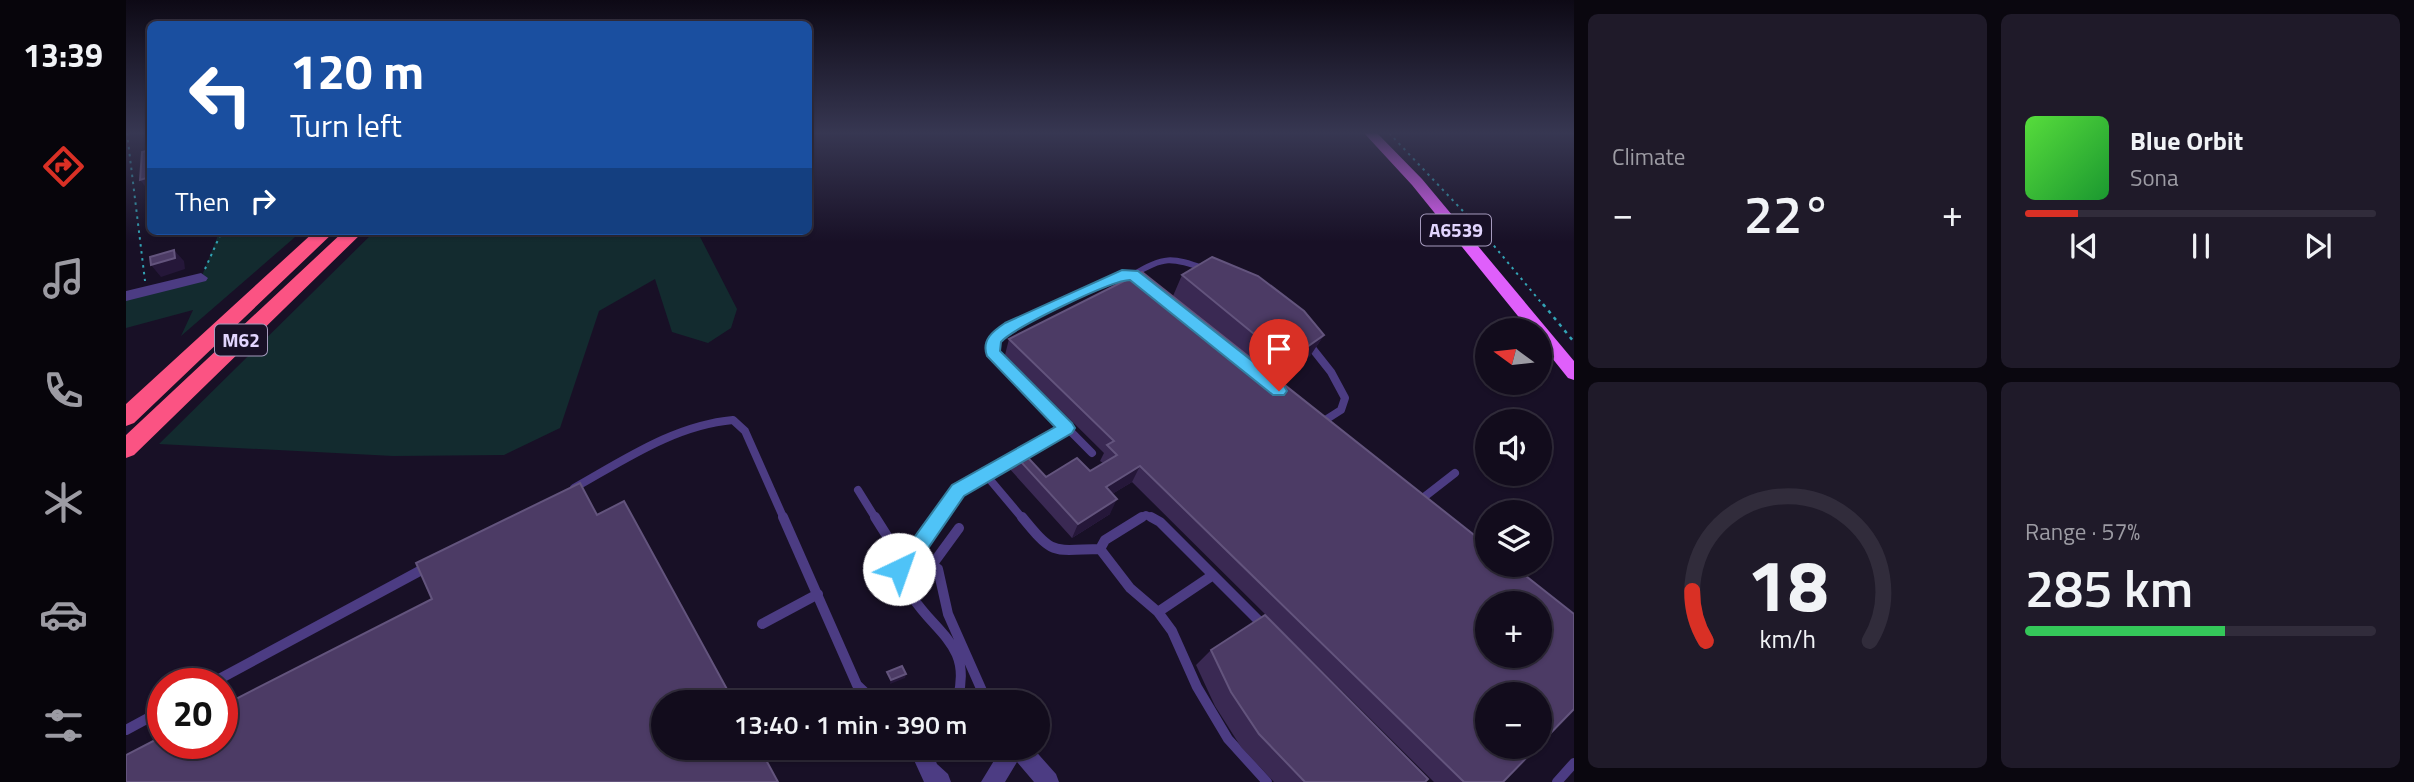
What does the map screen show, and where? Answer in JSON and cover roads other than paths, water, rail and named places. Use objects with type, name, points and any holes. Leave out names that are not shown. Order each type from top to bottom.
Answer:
[{"type":"highway","name":"M62","points":[[126,417],[322,235]]},
{"type":"highway","name":"M62","points":[[126,449],[351,235]]},
{"type":"main road","name":"A6539","points":[[1405,169],[1529,318]]},
{"type":"main road","name":"A6539","points":[[1552,346],[1574,373]]},
{"type":"street","points":[[126,296],[201,278]]},
{"type":"street","points":[[924,760],[932,779]]},
{"type":"street","points":[[992,782],[1006,760]]},
{"type":"street","points":[[1029,760],[1048,782]]},
{"type":"lane","points":[[1092,453],[992,352],[993,342],[1011,327],[1122,275],[1133,275],[1158,259],[1178,261],[1209,271]]},
{"type":"lane","points":[[1133,275],[1154,290]]},
{"type":"lane","points":[[1303,337],[1343,393],[1345,404],[1340,411],[1316,422],[1330,433]]},
{"type":"lane","points":[[568,491],[692,426],[717,419],[733,419],[744,431],[857,685],[862,690]]},
{"type":"lane","points":[[913,554],[958,490],[1066,428]]},
{"type":"lane","points":[[1417,503],[1455,473]]},
{"type":"lane","points":[[986,475],[1044,544],[1055,550],[1100,549]]},
{"type":"lane","points":[[858,490],[899,555]]},
{"type":"lane","points":[[1406,494],[1426,511]]},
{"type":"lane","points":[[1100,549],[1105,540],[1146,514],[1160,522],[1272,634]]},
{"type":"lane","points":[[932,565],[959,528]]},
{"type":"lane","points":[[1100,549],[1130,588],[1158,612],[1172,631],[1197,687],[1228,739],[1267,782]]},
{"type":"lane","points":[[899,555],[913,554],[937,568],[941,575],[946,611],[982,690]]},
{"type":"lane","points":[[899,555],[896,563],[913,598],[946,633],[961,661],[964,679],[961,690]]},
{"type":"lane","points":[[238,669],[437,562]]},
{"type":"lane","points":[[1158,612],[1213,575]]},
{"type":"lane","points":[[762,624],[818,594]]},
{"type":"lane","points":[[126,730],[147,719]]},
{"type":"lane","points":[[1557,782],[1574,763]]}]
